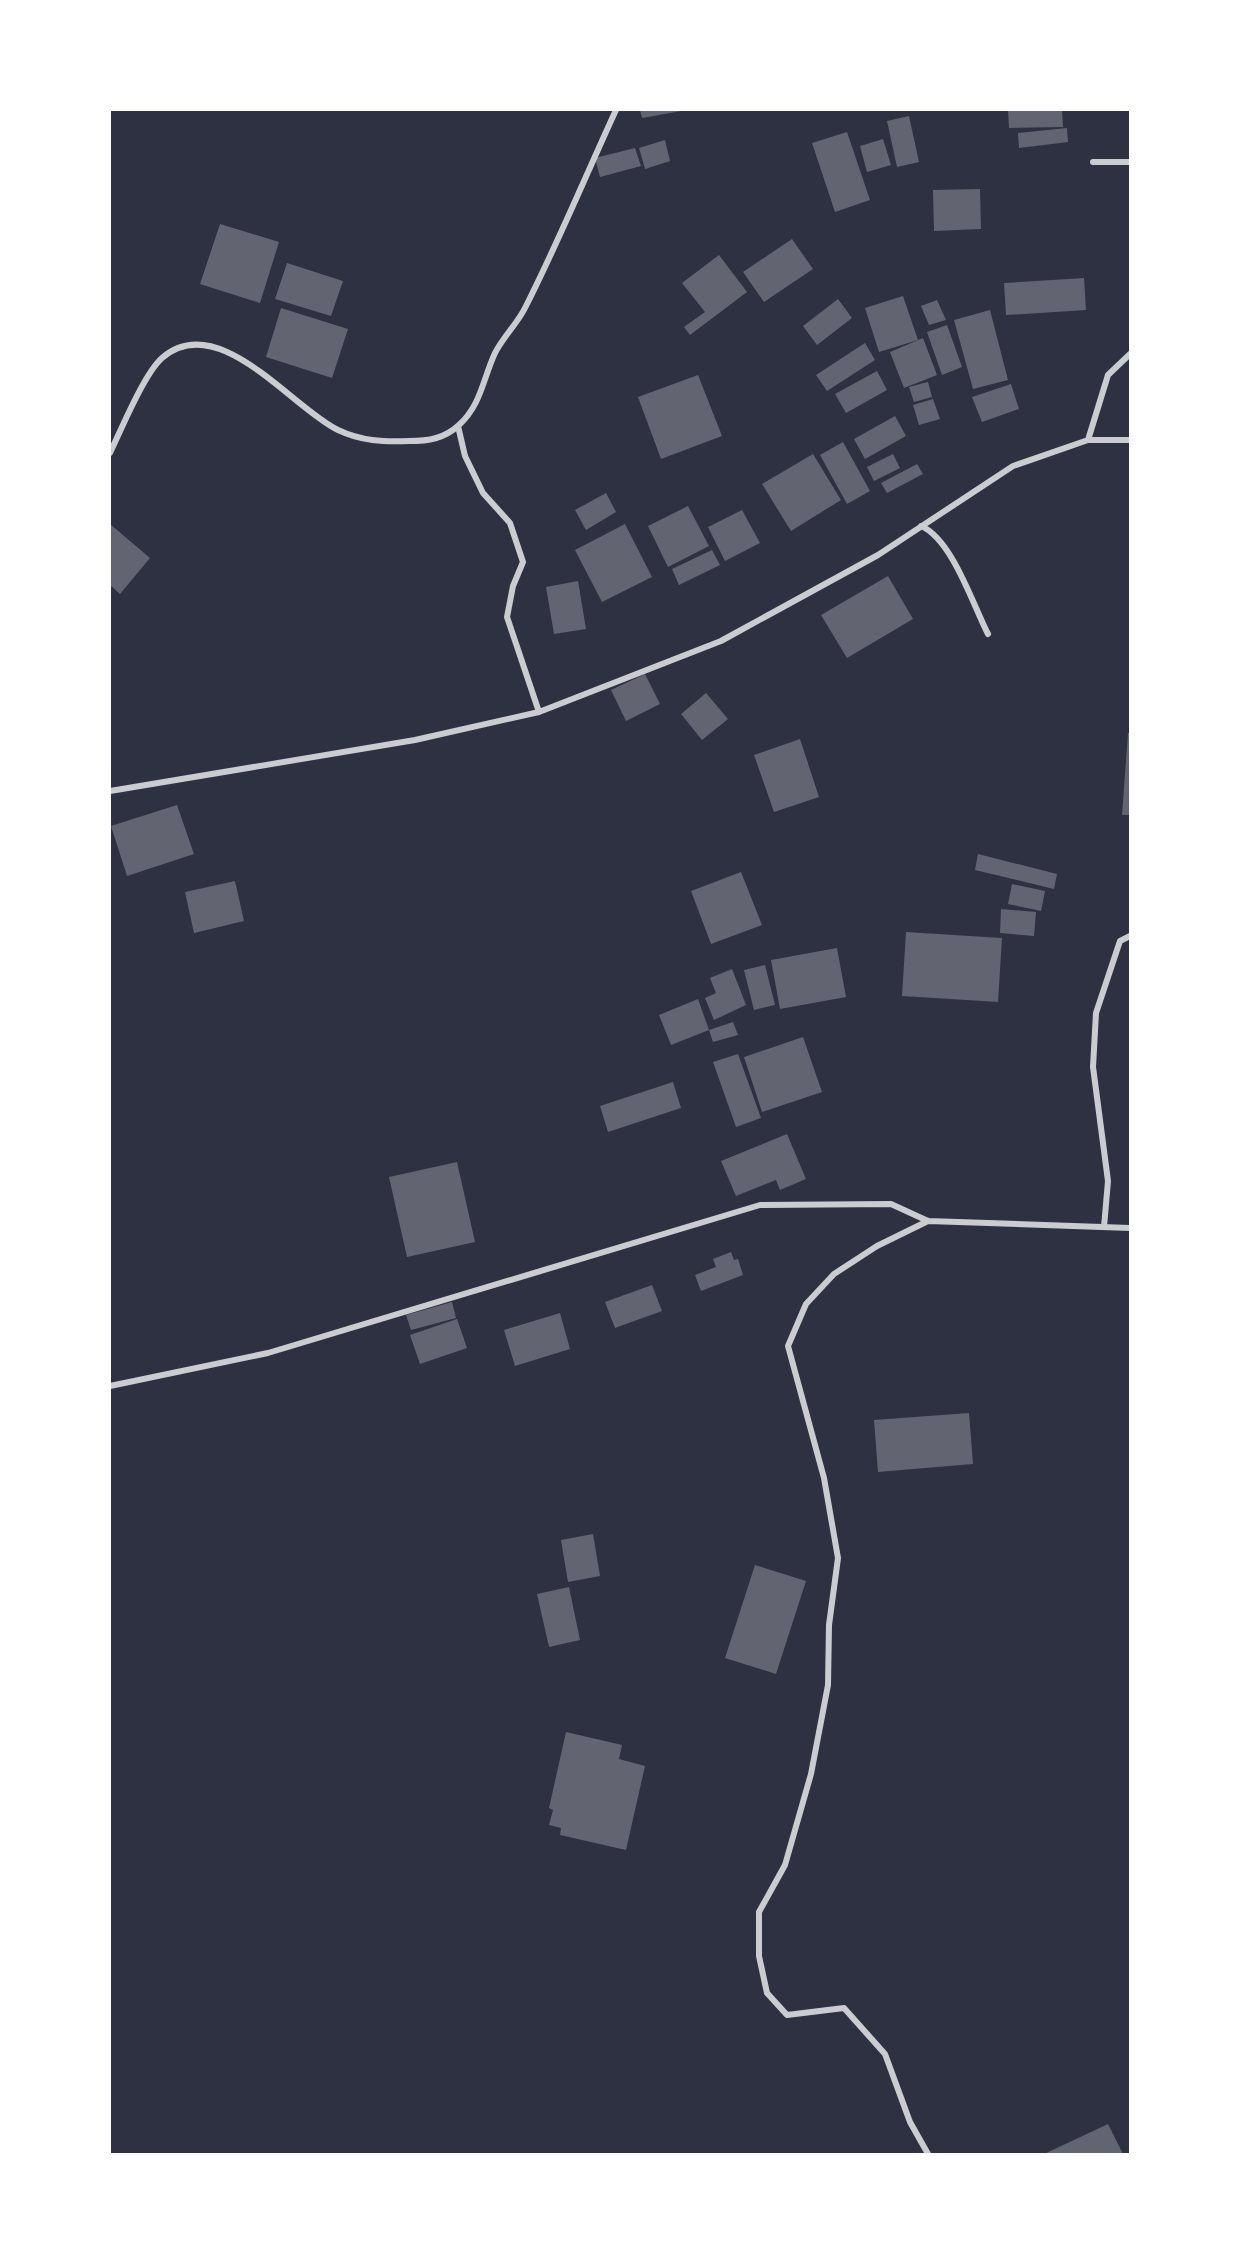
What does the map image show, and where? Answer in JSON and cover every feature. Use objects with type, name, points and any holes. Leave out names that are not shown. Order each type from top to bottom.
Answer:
[{"type":"street","points":[[110,453],[146,382],[162,358],[186,346],[218,347],[234,355],[336,429],[372,442],[433,441],[458,426],[477,404],[495,352],[524,310],[616,110]]},
{"type":"street","points":[[1093,162],[1131,162]]},
{"type":"street","points":[[1088,440],[1108,375],[1131,354]]},
{"type":"street","points":[[458,426],[465,456],[483,493],[510,523],[523,562],[513,586],[507,617],[539,712]]},
{"type":"street","points":[[110,790],[415,740],[539,712],[721,640],[878,555],[1012,466],[1088,440],[1131,440]]},
{"type":"street","points":[[921,526],[932,531],[951,559],[968,587],[988,634]]},
{"type":"street","points":[[1104,1227],[1108,1182],[1093,1067],[1096,1013],[1120,941],[1131,936]]},
{"type":"street","points":[[110,1386],[268,1353],[760,1205],[891,1204],[927,1221],[1131,1228]]},
{"type":"street","points":[[927,1221],[877,1246],[834,1274],[806,1304],[788,1346],[824,1478],[838,1558],[829,1625],[828,1685],[811,1774],[785,1865],[759,1912],[759,1956],[767,1993],[787,2015],[844,2008],[885,2054],[910,2122],[928,2154]]},
{"type":"building","points":[[640,110],[680,110],[681,111],[642,118]]},
{"type":"building","points":[[1008,110],[1062,110],[1063,127],[1009,128]]},
{"type":"building","points":[[909,116],[919,162],[897,167],[887,121]]},
{"type":"building","points":[[1067,128],[1068,142],[1019,148],[1018,133]]},
{"type":"building","points":[[847,132],[870,200],[835,212],[812,143]]},
{"type":"building","points":[[883,139],[891,165],[867,172],[860,146]]},
{"type":"building","points":[[665,140],[670,161],[645,169],[639,148]]},
{"type":"building","points":[[635,148],[641,166],[600,177],[595,158]]},
{"type":"building","points":[[980,189],[981,229],[934,231],[933,190]]},
{"type":"building","points":[[220,224],[279,242],[260,303],[200,284]]},
{"type":"building","points":[[792,239],[813,269],[764,302],[743,272]]},
{"type":"building","points":[[719,255],[747,292],[690,335],[684,327],[705,312],[682,283]]},
{"type":"building","points":[[287,263],[343,281],[331,316],[275,299]]},
{"type":"building","points":[[1084,278],[1086,310],[1006,315],[1004,283]]},
{"type":"building","points":[[903,296],[918,340],[879,352],[865,308]]},
{"type":"building","points":[[838,299],[852,318],[817,345],[803,326]]},
{"type":"building","points":[[937,300],[946,320],[929,325],[921,306]]},
{"type":"building","points":[[281,308],[348,329],[332,378],[266,357]]},
{"type":"building","points":[[990,310],[1008,380],[973,389],[954,320]]},
{"type":"building","points":[[947,325],[962,367],[942,375],[927,332]]},
{"type":"building","points":[[923,338],[937,375],[904,388],[890,352]]},
{"type":"building","points":[[865,343],[875,360],[827,391],[816,375]]},
{"type":"building","points":[[877,371],[887,390],[846,413],[835,394]]},
{"type":"building","points":[[698,375],[722,436],[661,459],[638,397]]},
{"type":"building","points":[[928,382],[932,397],[914,402],[909,387]]},
{"type":"building","points":[[1011,384],[1019,409],[982,422],[972,397]]},
{"type":"building","points":[[933,399],[940,419],[919,425],[913,405]]},
{"type":"building","points":[[895,416],[906,436],[865,459],[854,439]]},
{"type":"building","points":[[843,442],[870,491],[847,504],[820,455]]},
{"type":"building","points":[[813,454],[841,500],[791,531],[762,484]]},
{"type":"building","points":[[893,454],[900,468],[874,481],[867,467]]},
{"type":"building","points":[[917,464],[923,474],[887,493],[881,483]]},
{"type":"building","points":[[606,493],[616,512],[586,530],[575,510]]},
{"type":"building","points":[[688,506],[709,546],[668,567],[648,526]]},
{"type":"building","points":[[742,510],[760,543],[725,561],[708,527]]},
{"type":"building","points":[[110,524],[150,558],[120,594],[110,585]]},
{"type":"building","points":[[625,524],[652,577],[602,602],[575,550]]},
{"type":"building","points":[[712,550],[720,565],[679,585],[672,569]]},
{"type":"building","points":[[888,576],[913,619],[847,658],[821,615]]},
{"type":"building","points":[[578,581],[586,629],[554,634],[546,587]]},
{"type":"building","points":[[645,674],[660,704],[626,721],[611,690]]},
{"type":"building","points":[[706,693],[728,719],[702,740],[681,714]]},
{"type":"building","points":[[1128,733],[1130,733],[1130,815],[1122,815]]},
{"type":"building","points":[[800,739],[819,797],[774,812],[754,755]]},
{"type":"building","points":[[177,805],[194,854],[127,876],[111,826]]},
{"type":"building","points":[[978,854],[1057,874],[1054,889],[975,870]]},
{"type":"building","points":[[741,872],[762,925],[711,944],[691,891]]},
{"type":"building","points":[[235,881],[244,921],[194,933],[185,892]]},
{"type":"building","points":[[1012,884],[1045,891],[1041,911],[1008,904]]},
{"type":"building","points":[[1001,909],[1036,912],[1034,936],[1000,933]]},
{"type":"building","points":[[906,932],[1002,938],[998,1002],[902,996]]},
{"type":"building","points":[[837,948],[846,997],[780,1009],[771,960]]},
{"type":"building","points":[[765,965],[775,1005],[754,1010],[744,970]]},
{"type":"building","points":[[732,969],[746,1005],[714,1020],[705,998],[716,993],[710,978]]},
{"type":"building","points":[[698,999],[709,1030],[671,1045],[659,1015]]},
{"type":"building","points":[[733,1022],[738,1035],[713,1042],[709,1030]]},
{"type":"building","points":[[803,1037],[822,1092],[762,1112],[744,1057]]},
{"type":"building","points":[[738,1054],[761,1118],[736,1127],[713,1062]]},
{"type":"building","points":[[673,1082],[681,1108],[608,1132],[600,1106]]},
{"type":"building","points":[[787,1134],[806,1179],[780,1190],[776,1180],[736,1196],[721,1161]]},
{"type":"building","points":[[457,1162],[475,1242],[407,1257],[389,1177]]},
{"type":"building","points":[[731,1252],[734,1260],[738,1259],[743,1275],[701,1291],[695,1275],[716,1267],[713,1259]]},
{"type":"building","points":[[652,1285],[662,1311],[615,1328],[605,1302]]},
{"type":"building","points":[[452,1302],[456,1318],[411,1330],[406,1315]]},
{"type":"building","points":[[560,1313],[570,1349],[515,1366],[504,1330]]},
{"type":"building","points":[[457,1319],[467,1348],[420,1364],[410,1335]]},
{"type":"building","points":[[969,1413],[973,1464],[878,1472],[874,1420]]},
{"type":"building","points":[[593,1534],[600,1576],[568,1582],[561,1540]]},
{"type":"building","points":[[755,1565],[806,1581],[776,1674],[725,1658]]},
{"type":"building","points":[[569,1587],[580,1640],[549,1647],[537,1594]]},
{"type":"building","points":[[566,1732],[622,1745],[619,1759],[645,1766],[626,1850],[560,1835],[561,1828],[549,1825],[553,1810],[549,1808]]},
{"type":"building","points":[[1108,2124],[1123,2154],[1044,2154]]}]
